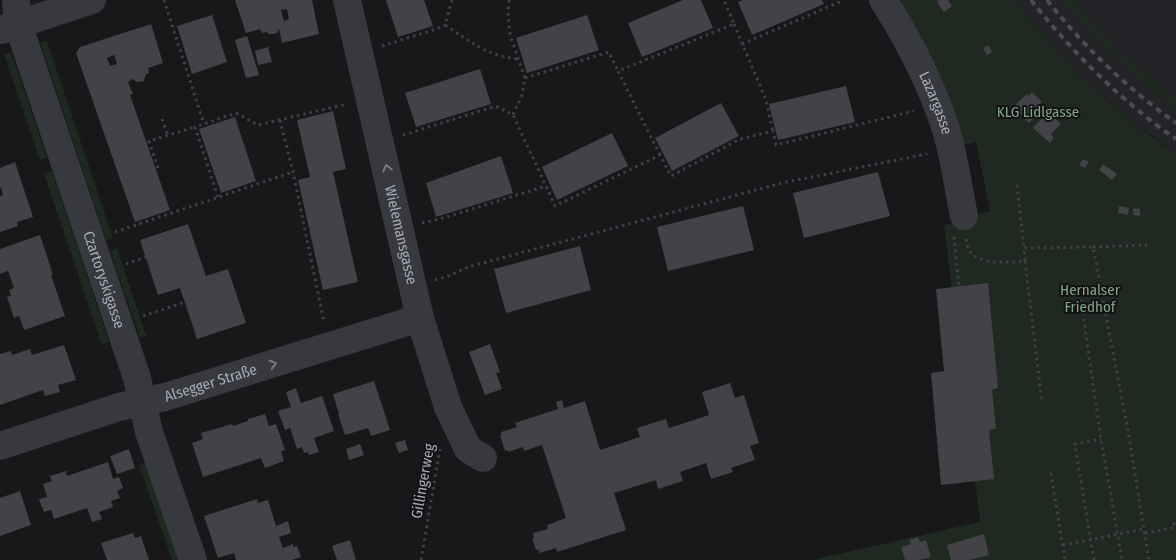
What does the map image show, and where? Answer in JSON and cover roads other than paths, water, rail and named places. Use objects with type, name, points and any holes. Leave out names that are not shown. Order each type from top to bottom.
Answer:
[{"type":"street","points":[[11,18],[92,0]]},
{"type":"street","name":"Wielemansgasse","points":[[347,0],[420,318],[448,407],[468,449],[483,458]]},
{"type":"street","name":"Lazargasse","points":[[883,0],[918,62],[944,126],[951,150],[959,226]]},
{"type":"street","name":"Czartoryskigasse","points":[[11,18],[137,378],[150,432],[193,560]]},
{"type":"street","name":"Alsegger Straße","points":[[0,446],[119,407],[174,394],[420,318]]},
{"type":"railway","points":[[1031,0],[1098,75],[1136,109],[1176,139]]},
{"type":"railway","points":[[1047,0],[1091,51],[1124,82],[1176,123]]},
{"type":"park label","name":"KLG Lidlgasse","points":[[1038,112]]},
{"type":"park label","name":"Hernalser Friedhof","points":[[1090,298]]}]
